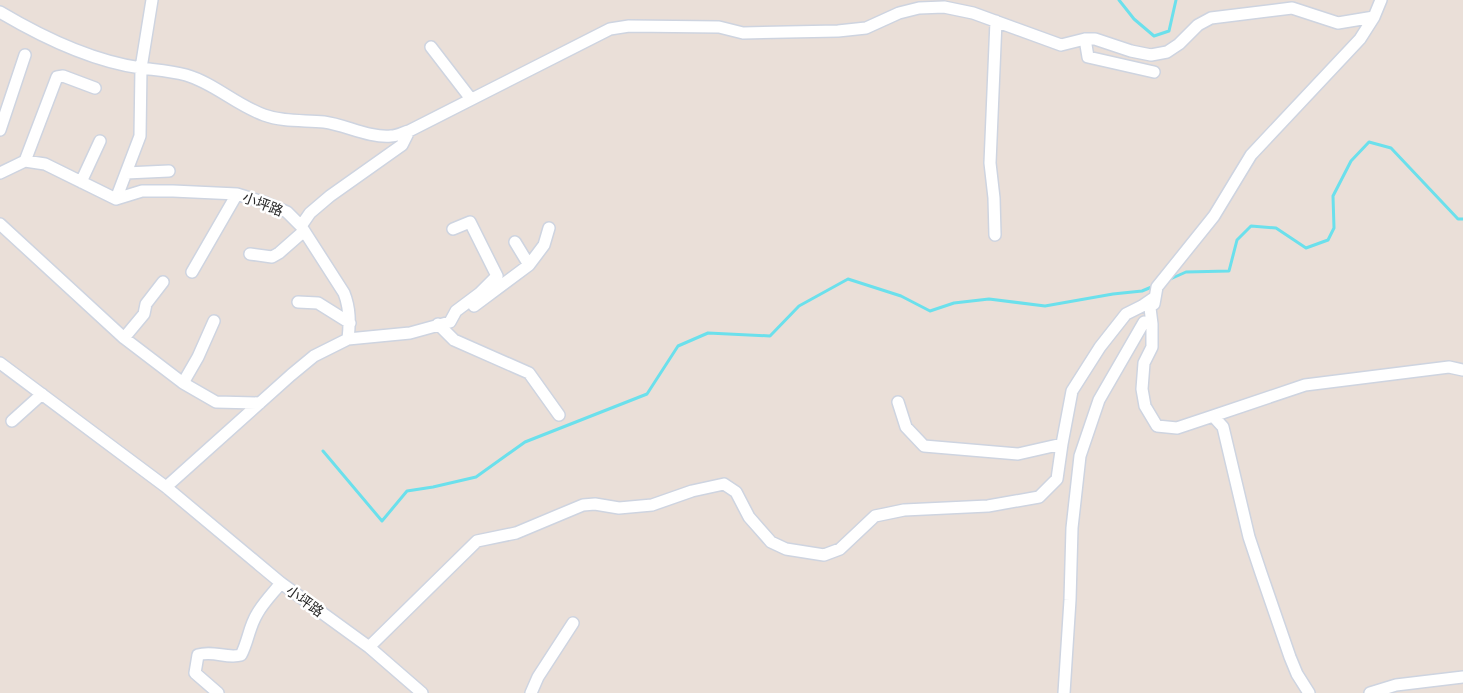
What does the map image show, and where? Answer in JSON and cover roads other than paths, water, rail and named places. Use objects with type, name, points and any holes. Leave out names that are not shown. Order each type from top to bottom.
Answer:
[{"type":"street","points":[[0,173],[25,161],[45,164],[116,200],[140,136],[141,68],[152,0]]},
{"type":"street","points":[[1381,0],[1374,17],[1360,39],[1251,155],[1214,216],[1167,275],[1150,308],[1152,347],[1144,364],[1142,390],[1145,406],[1157,426],[1177,428],[1305,385],[1448,367],[1463,370]]},
{"type":"street","points":[[0,12],[34,32],[102,58],[141,68],[152,68],[187,75],[208,84],[264,115],[278,119],[322,122],[362,132],[391,136],[409,131],[610,29],[629,26],[718,27],[743,33],[838,31],[866,28],[900,13],[919,8],[944,7],[972,13],[1061,45],[1085,39],[1095,39],[1131,52],[1151,55],[1167,52],[1179,44],[1198,25],[1211,18],[1292,8],[1338,23],[1374,17]]},
{"type":"street","points":[[994,235],[994,198],[990,163],[996,21]]},
{"type":"street","points":[[1085,39],[1088,57],[1154,72]]},
{"type":"street","points":[[431,46],[471,99]]},
{"type":"street","points":[[0,130],[25,55]]},
{"type":"street","points":[[25,161],[57,77],[63,76],[95,88]]},
{"type":"street","points":[[250,254],[272,257],[279,253],[302,229],[310,213],[330,196],[402,145],[409,131]]},
{"type":"street","points":[[81,182],[100,141]]},
{"type":"street","points":[[126,173],[169,171]]},
{"type":"street","name":"小坪路","points":[[116,200],[142,191],[237,194],[287,212],[302,229],[344,293],[348,303],[350,323],[348,339]]},
{"type":"street","points":[[192,272],[237,194]]},
{"type":"street","points":[[444,323],[497,276],[470,222],[453,229]]},
{"type":"street","points":[[0,224],[124,338],[183,383],[216,402],[260,403]]},
{"type":"street","points":[[166,487],[314,356],[348,339],[410,333],[444,323],[508,283],[529,265],[544,245],[549,228]]},
{"type":"street","points":[[515,242],[529,265]]},
{"type":"street","points":[[124,338],[144,314],[146,304],[163,282]]},
{"type":"street","points":[[369,647],[477,541],[516,533],[582,505],[595,504],[619,508],[652,505],[692,491],[724,484],[736,492],[749,517],[771,542],[786,549],[824,555],[840,549],[875,516],[904,510],[988,506],[1039,497],[1057,479],[1072,391],[1100,347],[1126,314],[1155,297]]},
{"type":"street","points":[[298,302],[318,303],[350,323]]},
{"type":"street","points":[[183,383],[198,357],[214,321]]},
{"type":"street","points":[[1064,693],[1072,528],[1080,456],[1099,400],[1144,322]]},
{"type":"street","points":[[444,323],[454,340],[529,372],[559,415]]},
{"type":"street","name":"小坪路","points":[[0,363],[166,487],[281,583],[369,647],[422,693]]},
{"type":"street","points":[[12,421],[42,394]]},
{"type":"street","points":[[898,402],[906,427],[924,446],[1018,454],[1062,444]]},
{"type":"street","points":[[1213,416],[1222,427],[1249,536],[1270,601],[1297,674],[1309,693]]},
{"type":"street","points":[[218,693],[195,672],[198,655],[207,652],[235,656],[241,655],[247,643],[250,628],[256,614],[281,583]]},
{"type":"street","points":[[531,693],[538,677],[573,623]]},
{"type":"street","points":[[1370,693],[1396,685],[1463,677]]},
{"type":"waterway","points":[[1119,0],[1134,19],[1154,36],[1169,31],[1176,0]]},
{"type":"waterway","points":[[1168,280],[1186,272],[1229,271],[1237,240],[1251,226],[1276,228],[1306,248],[1328,240],[1334,228],[1333,196],[1351,161],[1369,142],[1391,148],[1458,219],[1463,219]]},
{"type":"waterway","points":[[323,451],[382,521],[407,491],[476,477],[525,442],[647,394],[678,346],[708,333],[770,336],[799,306],[848,279],[901,296],[930,311],[954,303],[989,299],[1045,306],[1142,291],[1154,286]]}]
